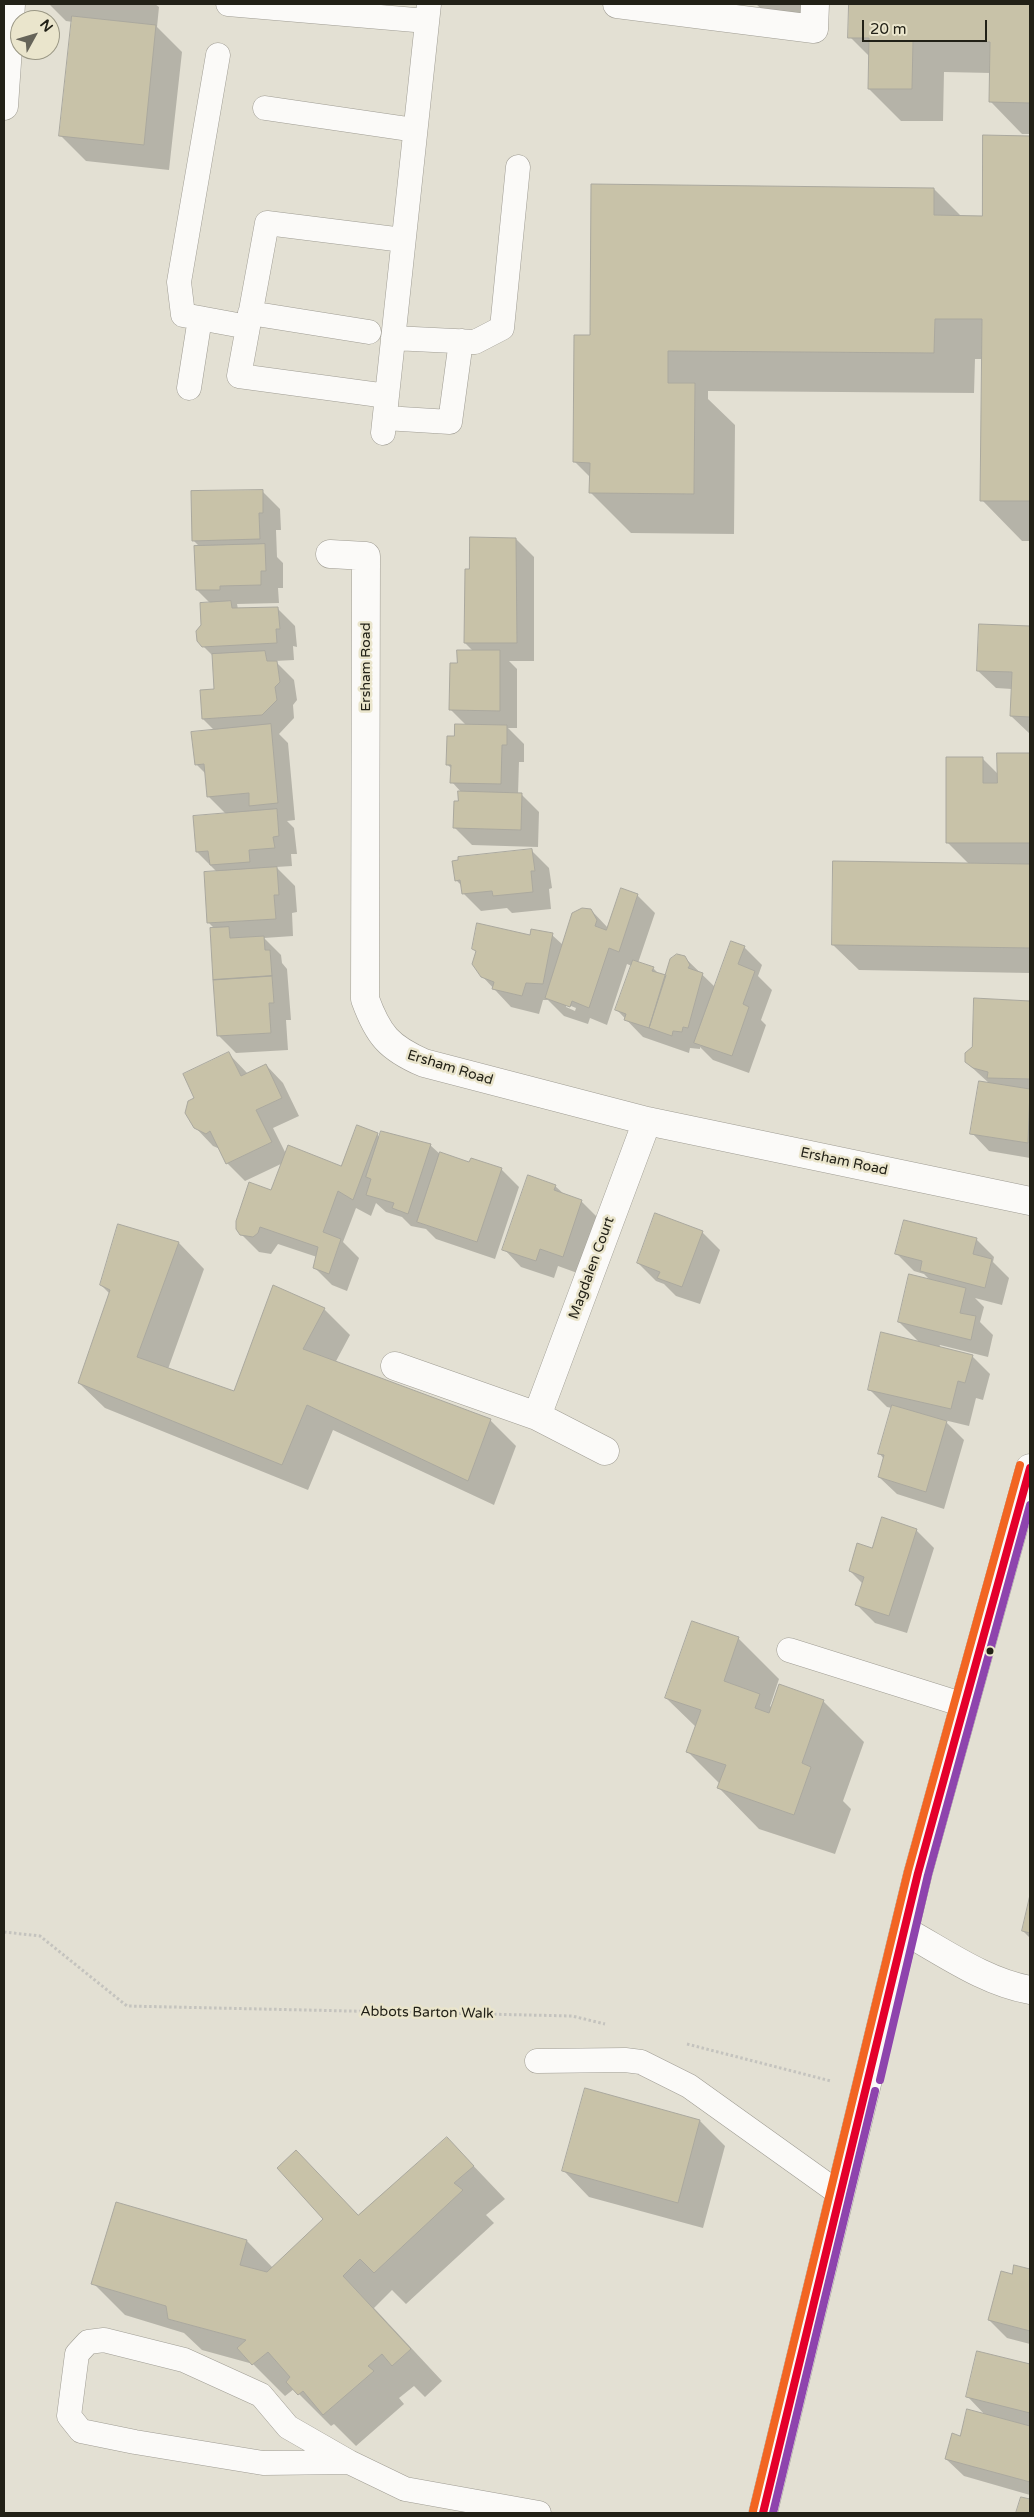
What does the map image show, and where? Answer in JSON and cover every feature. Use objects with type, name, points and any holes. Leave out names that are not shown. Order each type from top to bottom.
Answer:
[{"type":"street","points":[[4,106],[11,4]]},
{"type":"street","points":[[617,4],[814,29],[815,4]]},
{"type":"street","name":"Ersham Road","points":[[330,554],[366,556],[365,999],[374,1022],[384,1038],[402,1053],[424,1063],[647,1121],[1030,1201]]},
{"type":"street","name":"Magdalen Court","points":[[537,1416],[647,1121]]},
{"type":"street","points":[[395,1366],[537,1416],[605,1451]]},
{"type":"street","points":[[763,2513],[918,1873],[1030,1468]]},
{"type":"street","points":[[905,1931],[977,1972],[1008,1986],[1030,1990]]},
{"type":"lane","points":[[228,4],[428,12],[385,416]]},
{"type":"lane","points":[[218,55],[179,282],[184,315],[200,318],[249,320],[369,332]]},
{"type":"lane","points":[[265,108],[415,130]]},
{"type":"lane","points":[[393,338],[475,342],[502,328],[518,167]]},
{"type":"lane","points":[[403,240],[267,223],[239,376],[385,416],[450,422],[461,341]]},
{"type":"lane","points":[[189,388],[200,318]]},
{"type":"lane","points":[[789,1650],[964,1705]]},
{"type":"lane","points":[[537,2061],[625,2060],[641,2062],[689,2086],[840,2194]]},
{"type":"lane","points":[[349,2462],[263,2463],[135,2442],[82,2430],[69,2416],[77,2354],[88,2342],[104,2340],[184,2360],[261,2395],[288,2427],[349,2462],[405,2489],[539,2513]]},
{"type":"path","name":"Abbots Barton Walk","points":[[4,1932],[40,1936],[127,2006],[572,2016],[610,2025]]},
{"type":"path","points":[[686,2044],[868,2084]]},
{"type":"building","points":[[849,4],[1030,4],[1030,103],[989,102],[990,42],[913,41],[912,89],[868,89],[869,38],[848,38]]},
{"type":"building","points":[[72,16],[156,25],[144,145],[59,136]]},
{"type":"building","points":[[983,135],[1030,136],[1030,501],[980,501],[982,319],[935,319],[934,353],[668,351],[668,383],[695,383],[694,494],[589,493],[590,463],[573,462],[574,335],[590,335],[591,184],[934,188],[934,215],[982,216]]},
{"type":"building","points":[[263,490],[263,513],[259,513],[260,539],[192,541],[191,491]]},
{"type":"building","points":[[470,537],[516,538],[517,643],[464,643],[465,569],[469,569]]},
{"type":"building","points":[[265,544],[266,571],[261,571],[261,585],[220,586],[220,590],[196,590],[194,546]]},
{"type":"building","points":[[231,601],[232,608],[278,607],[280,629],[276,629],[277,643],[202,647],[197,641],[196,631],[201,625],[200,603]]},
{"type":"building","points":[[979,624],[1030,626],[1030,717],[1010,716],[1012,672],[977,671]]},
{"type":"building","points":[[457,650],[500,650],[500,711],[449,710],[450,663],[457,663]]},
{"type":"building","points":[[265,651],[267,661],[277,661],[280,682],[275,687],[277,700],[262,715],[202,719],[200,690],[214,689],[212,654]]},
{"type":"building","points":[[271,724],[278,803],[249,806],[249,793],[207,797],[204,764],[195,765],[191,732]]},
{"type":"building","points":[[455,724],[507,725],[507,745],[502,745],[501,784],[450,783],[451,765],[446,765],[447,736],[454,736]]},
{"type":"building","points":[[997,753],[1030,753],[1030,843],[946,843],[946,757],[983,757],[983,783],[997,783]]},
{"type":"building","points":[[458,791],[522,793],[521,830],[453,828],[454,801],[458,801]]},
{"type":"building","points":[[277,809],[279,836],[273,837],[275,848],[249,850],[250,862],[210,865],[208,851],[196,852],[193,816]]},
{"type":"building","points":[[532,849],[535,871],[531,871],[533,892],[493,896],[492,891],[462,894],[460,880],[455,881],[452,861],[458,860],[458,857]]},
{"type":"building","points":[[833,861],[1030,864],[1030,948],[832,945]]},
{"type":"building","points":[[277,867],[279,895],[274,895],[276,919],[207,923],[204,872]]},
{"type":"building","points":[[621,888],[638,894],[619,952],[609,948],[589,1008],[572,1001],[570,1007],[545,998],[572,913],[582,908],[591,909],[597,920],[595,926],[606,930]]},
{"type":"building","points":[[477,923],[530,935],[531,929],[553,933],[543,984],[526,983],[522,996],[492,989],[494,982],[481,977],[472,964],[476,951],[472,949]]},
{"type":"building","points":[[229,927],[230,938],[264,936],[265,950],[270,950],[272,976],[213,980],[210,928]]},
{"type":"building","points":[[731,941],[745,946],[738,964],[755,971],[743,1004],[749,1007],[732,1056],[694,1043]]},
{"type":"building","points":[[677,954],[685,956],[690,965],[688,968],[703,973],[688,1028],[683,1027],[682,1032],[673,1031],[672,1036],[649,1028],[670,959]]},
{"type":"building","points":[[633,960],[654,967],[652,971],[666,975],[649,1028],[624,1020],[626,1014],[615,1010]]},
{"type":"building","points":[[272,976],[274,1003],[269,1003],[271,1033],[217,1036],[213,980]]},
{"type":"building","points":[[974,998],[1030,1001],[1030,1079],[987,1078],[988,1072],[973,1068],[965,1062],[965,1053],[972,1047]]},
{"type":"building","points":[[229,1052],[241,1076],[266,1064],[282,1098],[256,1110],[272,1142],[226,1164],[210,1131],[206,1134],[194,1128],[185,1113],[188,1101],[194,1098],[183,1074]]},
{"type":"building","points":[[979,1081],[1030,1089],[1028,1143],[970,1134]]},
{"type":"building","points":[[357,1125],[378,1133],[353,1200],[338,1191],[323,1232],[341,1239],[329,1274],[313,1268],[318,1247],[260,1227],[258,1233],[253,1237],[240,1235],[236,1229],[236,1221],[249,1182],[271,1190],[288,1145],[341,1166]]},
{"type":"building","points":[[381,1131],[431,1144],[408,1214],[392,1208],[394,1203],[366,1195],[371,1179],[366,1177]]},
{"type":"building","points":[[440,1152],[469,1162],[471,1158],[502,1168],[477,1242],[417,1222]]},
{"type":"building","points":[[528,1175],[556,1185],[554,1190],[582,1200],[563,1257],[540,1249],[536,1261],[502,1250]]},
{"type":"building","points":[[655,1213],[703,1231],[682,1287],[657,1278],[660,1272],[637,1263]]},
{"type":"building","points":[[904,1220],[977,1238],[973,1254],[992,1259],[985,1288],[920,1271],[922,1261],[895,1254]]},
{"type":"building","points":[[118,1224],[179,1242],[137,1357],[234,1391],[273,1285],[325,1308],[303,1349],[491,1419],[468,1481],[307,1405],[282,1465],[78,1383],[110,1290],[100,1285]]},
{"type":"building","points":[[909,1274],[966,1288],[960,1313],[976,1316],[971,1340],[898,1322]]},
{"type":"building","points":[[881,1332],[973,1355],[965,1383],[958,1381],[951,1409],[868,1390]]},
{"type":"building","points":[[892,1405],[947,1421],[926,1492],[878,1477],[884,1455],[878,1454]]},
{"type":"building","points":[[882,1517],[917,1529],[889,1616],[855,1605],[864,1577],[849,1571],[857,1543],[872,1548]]},
{"type":"building","points":[[692,1621],[739,1637],[724,1681],[760,1694],[755,1708],[769,1713],[779,1684],[824,1700],[802,1763],[811,1767],[794,1815],[717,1788],[726,1765],[686,1752],[701,1710],[665,1698]]},
{"type":"building","points":[[1030,1895],[1030,1933],[1022,1931]]},
{"type":"building","points":[[585,2088],[700,2120],[678,2203],[562,2171]]},
{"type":"building","points":[[447,2137],[474,2166],[454,2183],[463,2190],[374,2273],[360,2259],[343,2276],[411,2349],[392,2366],[382,2354],[368,2366],[374,2371],[323,2415],[303,2391],[298,2395],[286,2382],[290,2377],[268,2352],[252,2365],[237,2348],[246,2340],[168,2319],[166,2306],[91,2284],[116,2202],[247,2240],[240,2265],[267,2272],[323,2219],[277,2168],[296,2150],[358,2215]]},
{"type":"building","points":[[1014,2265],[1030,2269],[1030,2331],[988,2320],[1001,2271],[1012,2274]]},
{"type":"building","points":[[977,2351],[1030,2364],[1030,2413],[966,2397]]},
{"type":"building","points":[[967,2409],[1030,2426],[1030,2482],[945,2459],[952,2433],[960,2436]]},
{"type":"building","points":[[1021,2497],[1030,2499],[1030,2513],[1016,2513]]},
{"type":"transit line","points":[[753,2511],[908,1871],[1020,1465]]},
{"type":"transit line","points":[[763,2513],[918,1873],[1030,1468]]},
{"type":"transit line","points":[[880,2080],[928,1875],[1030,1505]]},
{"type":"transit line","points":[[773,2513],[875,2091]]}]
